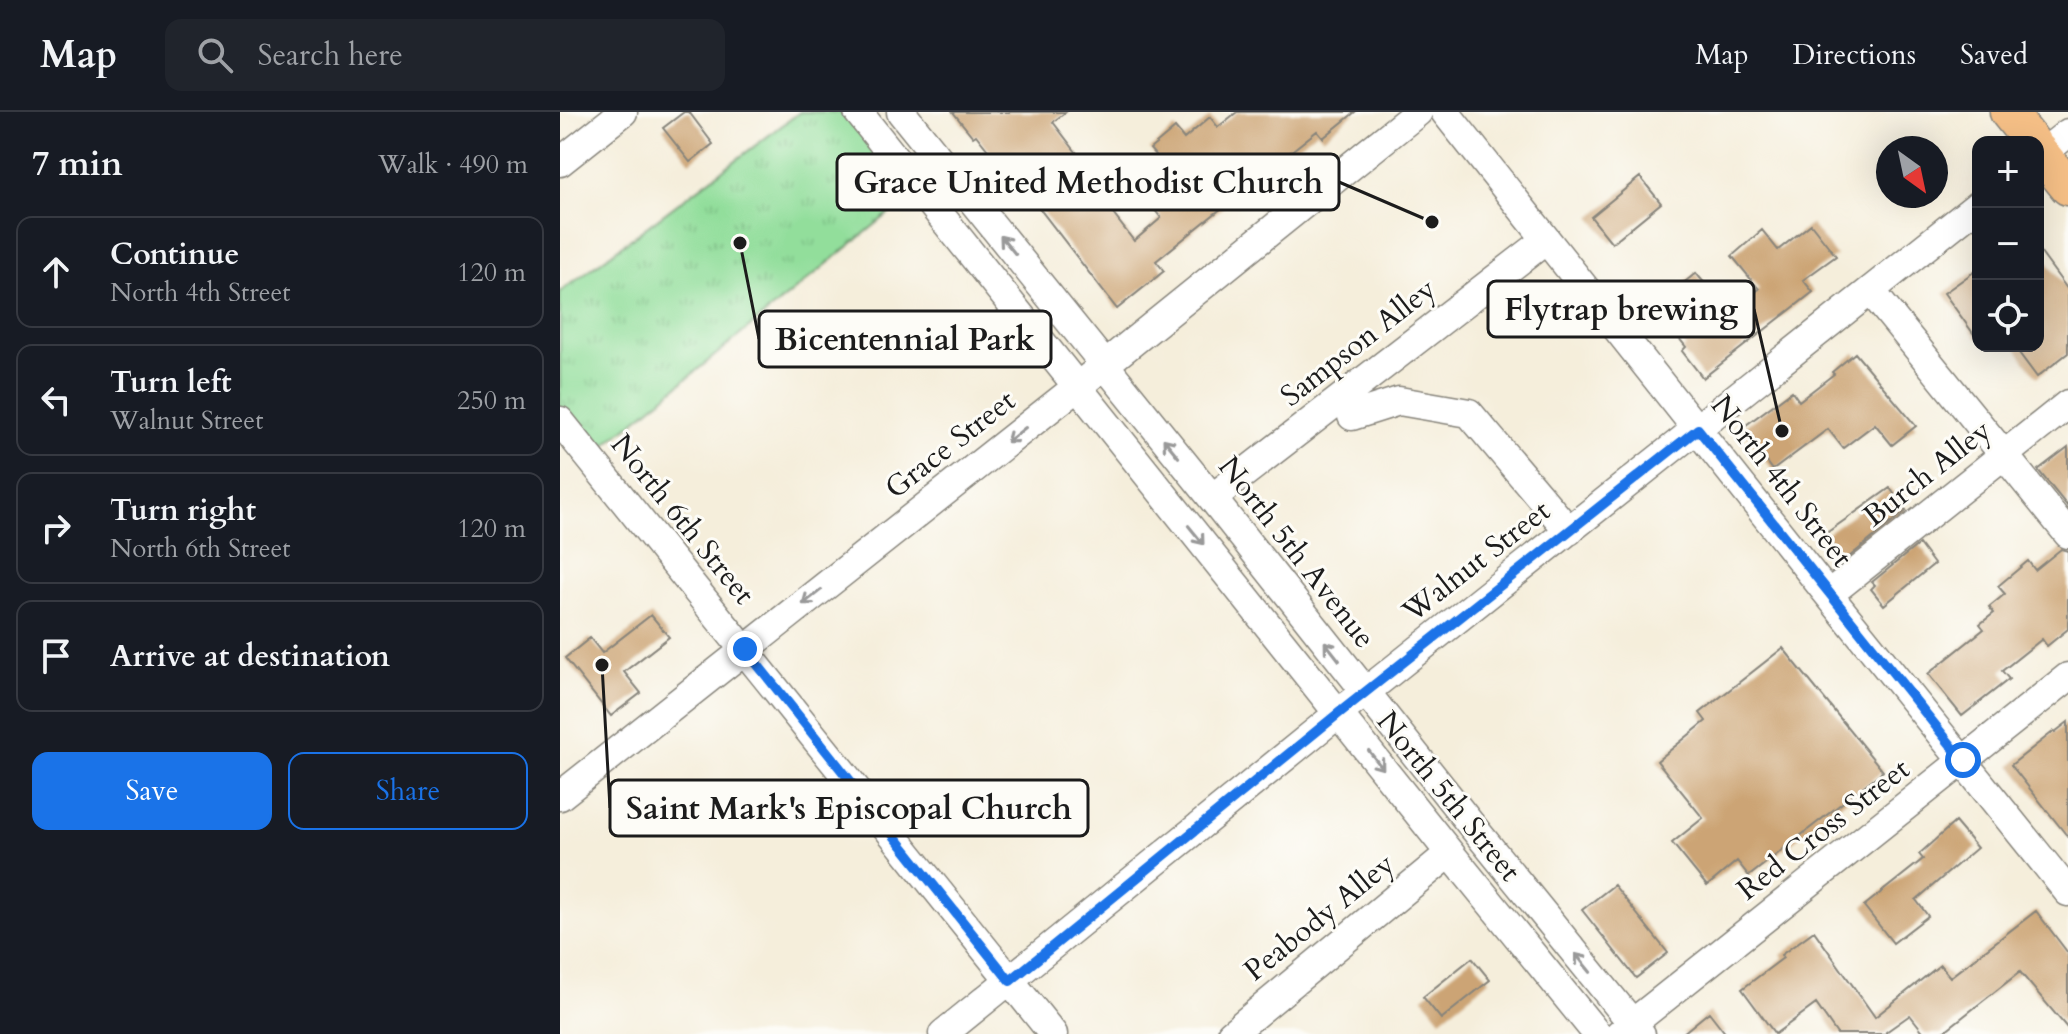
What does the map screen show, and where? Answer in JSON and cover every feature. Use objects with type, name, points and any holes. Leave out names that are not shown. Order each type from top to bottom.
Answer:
[{"type":"main road","points":[[2008,112],[2032,136]]},
{"type":"main road","points":[[2044,149],[2068,187]]},
{"type":"street","points":[[560,162],[623,112]]},
{"type":"street","name":"North 5th Street","points":[[858,112],[1597,1034]]},
{"type":"street","name":"North 5th Avenue","points":[[901,112],[1212,498],[1631,1030]]},
{"type":"street","name":"Grace Street","points":[[560,796],[1077,387],[1418,112]]},
{"type":"street","name":"North 4th Street","points":[[1445,112],[2068,892]]},
{"type":"street","name":"Walnut Street","points":[[943,1034],[1365,692],[1974,208]]},
{"type":"street","name":"Sampson Alley","points":[[1212,498],[1546,240]]},
{"type":"street","points":[[1871,291],[2068,534]]},
{"type":"street","points":[[1352,416],[1399,401],[1469,413],[1569,531]]},
{"type":"street","name":"Burch Alley","points":[[1829,594],[2068,404]]},
{"type":"street","name":"North 6th Street","points":[[560,421],[1053,1034]]},
{"type":"street","name":"Red Cross Street","points":[[1631,1030],[2068,677]]},
{"type":"street","name":"Peabody Alley","points":[[1231,1034],[1450,853]]},
{"type":"green space","points":[[800,112],[849,112],[914,193],[593,455],[560,414],[560,292]]},
{"type":"building","points":[[684,112],[689,112],[713,144],[690,162],[663,128]]},
{"type":"building","points":[[953,112],[1066,112],[1053,122],[1104,194],[1100,197],[1134,241],[1161,218],[1134,183],[1161,162],[1150,149],[1175,128],[1184,139],[1210,117],[1218,127],[1237,112],[1355,112],[1323,138],[1317,131],[1274,165],[1269,158],[1228,193],[1233,199],[1156,261],[1164,271],[1117,309],[1029,195],[1023,200],[976,135],[973,137]]},
{"type":"building","points":[[1640,177],[1661,203],[1612,243],[1591,217]]},
{"type":"building","points":[[1811,224],[1836,256],[1803,280],[1813,292],[1703,378],[1682,351],[1686,347],[1654,307],[1696,273],[1729,313],[1759,289],[1732,256],[1762,230],[1778,250]]},
{"type":"building","points":[[2044,257],[2068,290],[2068,353],[2037,377],[2018,352],[2044,352]]},
{"type":"building","points":[[1972,273],[1972,332],[1944,293]]},
{"type":"building","points":[[1855,353],[1916,426],[1892,445],[1875,424],[1843,448],[1828,429],[1773,470],[1742,428],[1792,391],[1799,401]]},
{"type":"building","points":[[2068,447],[2068,507],[2038,470]]},
{"type":"building","points":[[1890,488],[1906,511],[1844,561],[1825,534]]},
{"type":"building","points":[[1919,544],[1934,564],[1884,605],[1871,589],[1875,585],[1872,582]]},
{"type":"building","points":[[2061,549],[2068,551],[2068,629],[2047,646],[2042,639],[2002,671],[2009,679],[1962,716],[1928,674],[1984,629],[1980,624],[1994,613],[1989,607],[2005,594],[1998,586],[2028,561],[2035,570]]},
{"type":"building","points":[[651,615],[669,637],[624,672],[641,693],[611,716],[565,658],[590,638],[602,653]]},
{"type":"building","points":[[1783,648],[1883,771],[1749,876],[1737,861],[1707,886],[1672,843],[1703,818],[1657,761],[1706,721],[1700,713]]},
{"type":"building","points":[[2068,722],[2068,837],[2011,765]]},
{"type":"building","points":[[1955,822],[1977,848],[1916,900],[1928,916],[1893,943],[1864,906],[1923,859],[1919,854]]},
{"type":"building","points":[[1614,885],[1668,953],[1636,978],[1582,910]]},
{"type":"building","points":[[2036,911],[2068,953],[2068,1029],[2020,972],[1941,1034],[1925,1034],[1910,1015],[1887,1034],[1837,1034],[1816,1004],[1775,1034],[1742,989],[1814,931],[1875,1017],[1940,965],[1950,977]]},
{"type":"building","points":[[1472,958],[1490,980],[1441,1019],[1423,997]]},
{"type":"building","points":[[1709,1012],[1726,1034],[1682,1034]]},
{"type":"place","name":"Grace United Methodist Church","points":[[1432,222]]},
{"type":"place","name":"Bicentennial Park","points":[[740,243]]},
{"type":"place","name":"Flytrap brewing","points":[[1782,431]]},
{"type":"place","name":"Saint Mark's Episcopal Church","points":[[602,665]]},
{"type":"route","points":[[745,649],[1010,981],[1339,713],[1698,429],[1963,760]]}]
